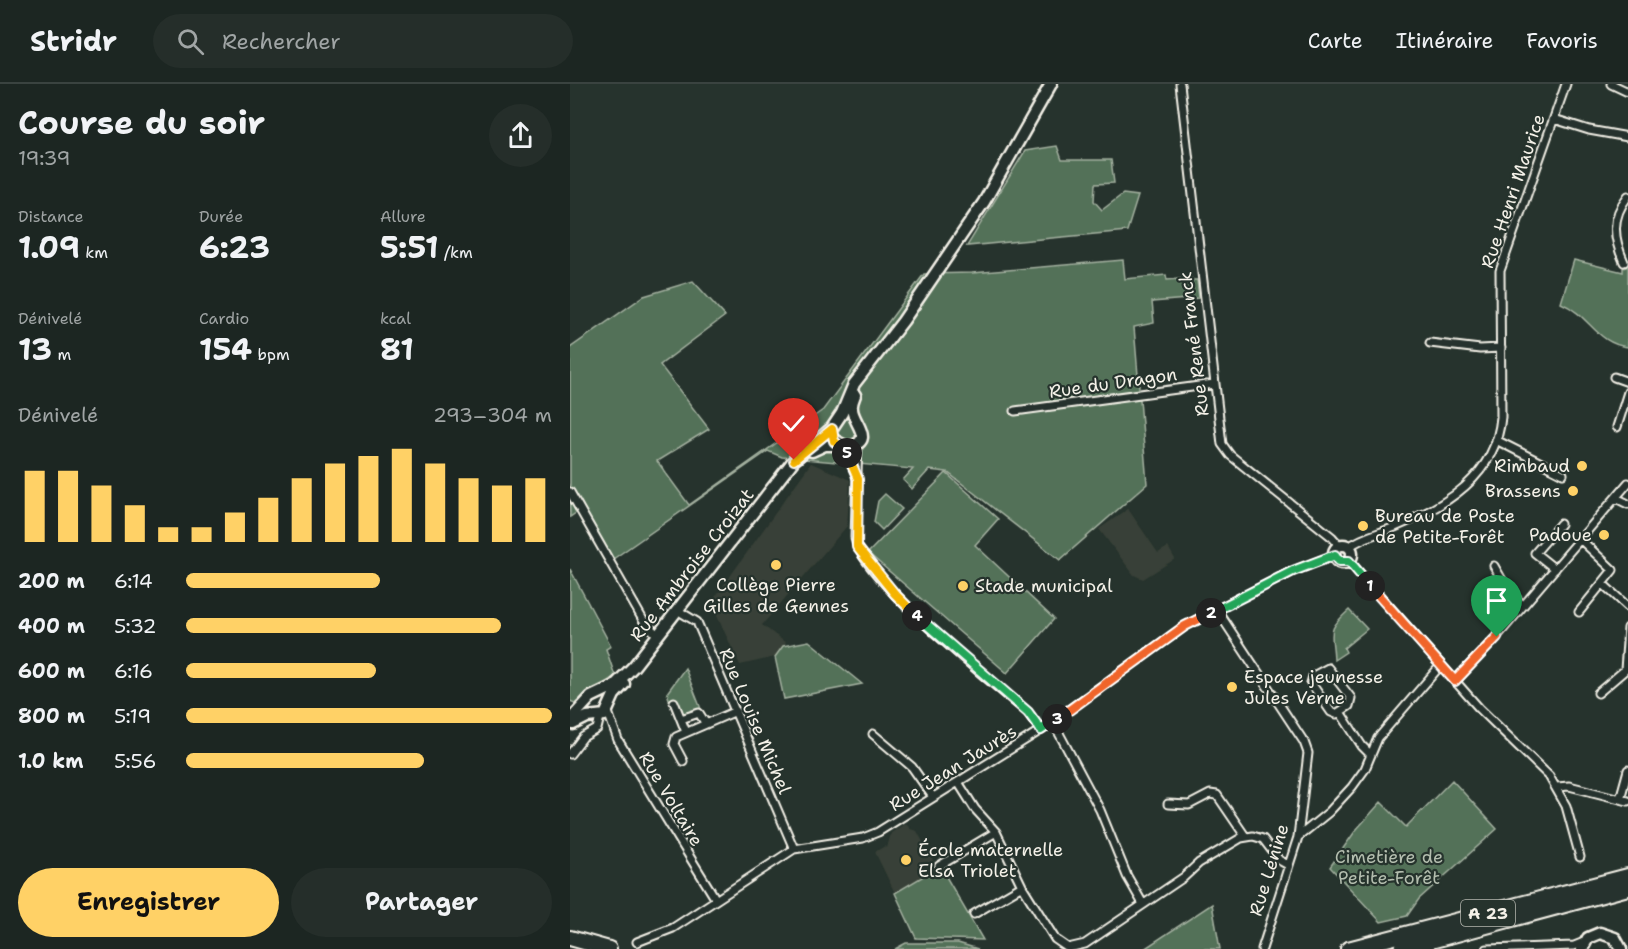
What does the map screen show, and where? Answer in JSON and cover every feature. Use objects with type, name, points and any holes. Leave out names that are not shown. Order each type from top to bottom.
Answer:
[{"type":"highway","name":"A 23","points":[[1348,949],[1628,876]]},
{"type":"highway","name":"A 23","points":[[1401,949],[1550,911],[1628,888]]},
{"type":"highway","points":[[1550,911],[1628,898]]},
{"type":"highway","points":[[570,938],[609,949]]},
{"type":"main road","points":[[866,370],[853,401],[855,419],[862,430],[858,442],[850,447],[840,446],[832,437],[835,424],[851,389],[921,296],[971,223],[1051,84]]},
{"type":"main road","points":[[835,424],[846,417],[855,419]]},
{"type":"main road","name":"Rue Ambroise Croizat","points":[[600,694],[622,679],[658,636],[794,460],[835,424]]},
{"type":"main road","name":"Rue Ambroise Croizat","points":[[603,712],[616,692],[643,663],[801,460],[819,447],[840,446]]},
{"type":"main road","points":[[1341,549],[1339,561],[1349,561]]},
{"type":"main road","points":[[570,720],[592,695],[600,694],[607,697],[603,712]]},
{"type":"main road","points":[[587,702],[588,710],[603,712]]},
{"type":"main road","points":[[570,726],[603,712]]},
{"type":"main road","points":[[1583,946],[1595,934],[1628,935]]},
{"type":"main road","points":[[1612,936],[1621,949]]},
{"type":"street","name":"Rue René Franck","points":[[1180,84],[1221,440],[1225,450],[1332,537],[1341,549]]},
{"type":"street","name":"Rue Henri Maurice","points":[[1496,440],[1500,426],[1502,381],[1500,271],[1566,84]]},
{"type":"street","points":[[1611,84],[1628,92]]},
{"type":"street","points":[[1554,119],[1589,130],[1628,137]]},
{"type":"street","points":[[1624,262],[1616,244],[1614,229],[1620,207],[1628,196]]},
{"type":"street","points":[[1430,343],[1479,349],[1501,348]]},
{"type":"street","points":[[1614,377],[1628,382]]},
{"type":"street","name":"Rue du Dragon","points":[[1016,411],[1214,384]]},
{"type":"street","points":[[1617,426],[1625,398]]},
{"type":"street","points":[[1496,440],[1563,474]]},
{"type":"street","name":"Rue Jean Jaurès","points":[[637,942],[670,930],[714,898],[794,849],[870,836],[1053,722],[1185,626],[1341,549],[1421,516],[1465,487],[1480,472],[1496,440]]},
{"type":"street","points":[[858,442],[855,537],[859,551],[903,603],[1028,712],[1041,730]]},
{"type":"street","points":[[840,446],[858,479]]},
{"type":"street","points":[[1455,681],[1523,606],[1628,483]]},
{"type":"street","points":[[570,492],[644,620],[658,636]]},
{"type":"street","points":[[1616,498],[1628,504]]},
{"type":"street","points":[[1555,569],[1535,553],[1560,524]]},
{"type":"street","points":[[1579,612],[1613,573],[1612,567],[1580,540]]},
{"type":"street","points":[[1349,561],[1455,681],[1540,765],[1557,788],[1567,810],[1580,857]]},
{"type":"street","points":[[1494,566],[1507,588],[1523,606]]},
{"type":"street","points":[[1603,584],[1628,607]]},
{"type":"street","points":[[1491,602],[1507,588]]},
{"type":"street","name":"Rue Lénine","points":[[1217,610],[1308,750],[1298,837],[1262,949]]},
{"type":"street","name":"Rue Louise Michel","points":[[682,613],[697,622],[794,849]]},
{"type":"street","points":[[1598,693],[1627,668],[1628,628]]},
{"type":"street","points":[[1298,837],[1346,795],[1362,773],[1378,738],[1441,665]]},
{"type":"street","points":[[1324,669],[1332,671],[1351,698],[1349,706],[1340,712],[1331,712],[1312,684],[1313,676],[1324,669]]},
{"type":"street","points":[[674,702],[686,732]]},
{"type":"street","points":[[683,760],[674,741],[686,732],[736,711]]},
{"type":"street","points":[[570,754],[583,737],[597,729],[603,712]]},
{"type":"street","name":"Rue Voltaire","points":[[603,712],[714,898]]},
{"type":"street","points":[[681,719],[699,712],[706,724]]},
{"type":"street","points":[[1340,712],[1362,746],[1370,754]]},
{"type":"street","points":[[1053,722],[1102,814],[1127,876],[1143,904]]},
{"type":"street","points":[[873,734],[910,765],[933,797]]},
{"type":"street","points":[[1557,788],[1569,786],[1624,800],[1628,770]]},
{"type":"street","points":[[958,782],[975,809],[996,832],[1022,886],[1055,939],[1068,948],[1082,946],[1184,877],[1199,863],[1245,837],[1263,839],[1280,860],[1288,865]]},
{"type":"street","points":[[1168,804],[1189,805],[1210,794],[1217,795],[1245,837]]},
{"type":"street","points":[[939,866],[996,832]]},
{"type":"street","points":[[974,914],[1022,886]]},
{"type":"street","points":[[1487,949],[1583,946]]},
{"type":"shaded area","name":"Collège Pierre Gilles de Gennes","points":[[811,463],[850,480],[847,526],[762,625],[786,643],[775,657],[740,665],[711,603]]},
{"type":"shaded area","points":[[1128,509],[1158,553],[1168,547],[1175,559],[1143,579],[1134,575],[1099,529]]},
{"type":"shaded area","name":"École maternelle Elsa Triolet","points":[[906,823],[910,829],[917,831],[937,868],[895,893],[875,852],[885,846],[887,848],[891,833]]},
{"type":"green space","points":[[1057,146],[1062,160],[1111,160],[1114,183],[1095,184],[1094,201],[1102,210],[1123,194],[1138,196],[1127,231],[967,246],[1025,151]]},
{"type":"green space","points":[[1123,260],[1125,279],[1166,275],[1167,280],[1191,278],[1191,280],[1197,280],[1199,298],[1152,302],[1154,323],[1134,327],[1147,484],[1060,560],[947,472],[929,470],[912,489],[903,480],[913,469],[782,457],[768,451],[613,559],[580,510],[570,517],[570,348],[644,296],[693,281],[725,316],[660,365],[709,429],[657,461],[689,505],[823,410],[924,274],[972,273]]},
{"type":"green space","points":[[1574,260],[1623,272],[1623,268],[1628,266],[1628,347],[1608,341],[1571,308],[1561,303]]},
{"type":"green space","name":"Stade municipal","points":[[946,473],[998,519],[975,545],[1054,619],[1007,673],[868,553]]},
{"type":"green space","points":[[885,494],[902,509],[882,530],[874,522],[878,501]]},
{"type":"green space","points":[[570,569],[611,646],[606,649],[615,676],[575,703],[570,701]]},
{"type":"green space","points":[[1349,610],[1367,629],[1344,648],[1346,652],[1334,660],[1333,628]]},
{"type":"green space","points":[[809,641],[862,684],[784,699],[775,657],[783,646]]},
{"type":"green space","points":[[685,668],[701,709],[686,716],[681,714],[675,700],[670,702],[667,693]]},
{"type":"green space","name":"Cimetière de Petite-Forêt","points":[[1452,780],[1497,829],[1419,899],[1407,916],[1381,922],[1330,867],[1356,830],[1381,802],[1406,827]]},
{"type":"green space","points":[[937,868],[941,868],[983,940],[916,938],[895,893]]},
{"type":"green space","points":[[1212,904],[1220,949],[1144,949]]},
{"type":"green space","points":[[906,943],[958,943],[978,949],[895,949]]},
{"type":"place","name":"Rimbaud","points":[[1582,466]]},
{"type":"place","name":"Brassens","points":[[1573,491]]},
{"type":"place","name":"Bureau de Poste de Petite-Forêt","points":[[1363,526]]},
{"type":"place","name":"Padoue","points":[[1604,535]]},
{"type":"place","name":"Collège Pierre Gilles de Gennes","points":[[776,565]]},
{"type":"place","name":"Stade municipal","points":[[963,586]]},
{"type":"place","name":"Espace jeunesse Jules Verne","points":[[1232,687]]},
{"type":"place","name":"École maternelle Elsa Triolet","points":[[906,860]]},
{"type":"route","points":[[794,460],[832,429],[833,439],[846,452],[858,479],[855,537],[859,551],[903,603],[1028,712],[1041,730],[1195,620],[1285,575],[1335,555],[1339,561],[1349,561],[1455,681],[1497,637]]}]
